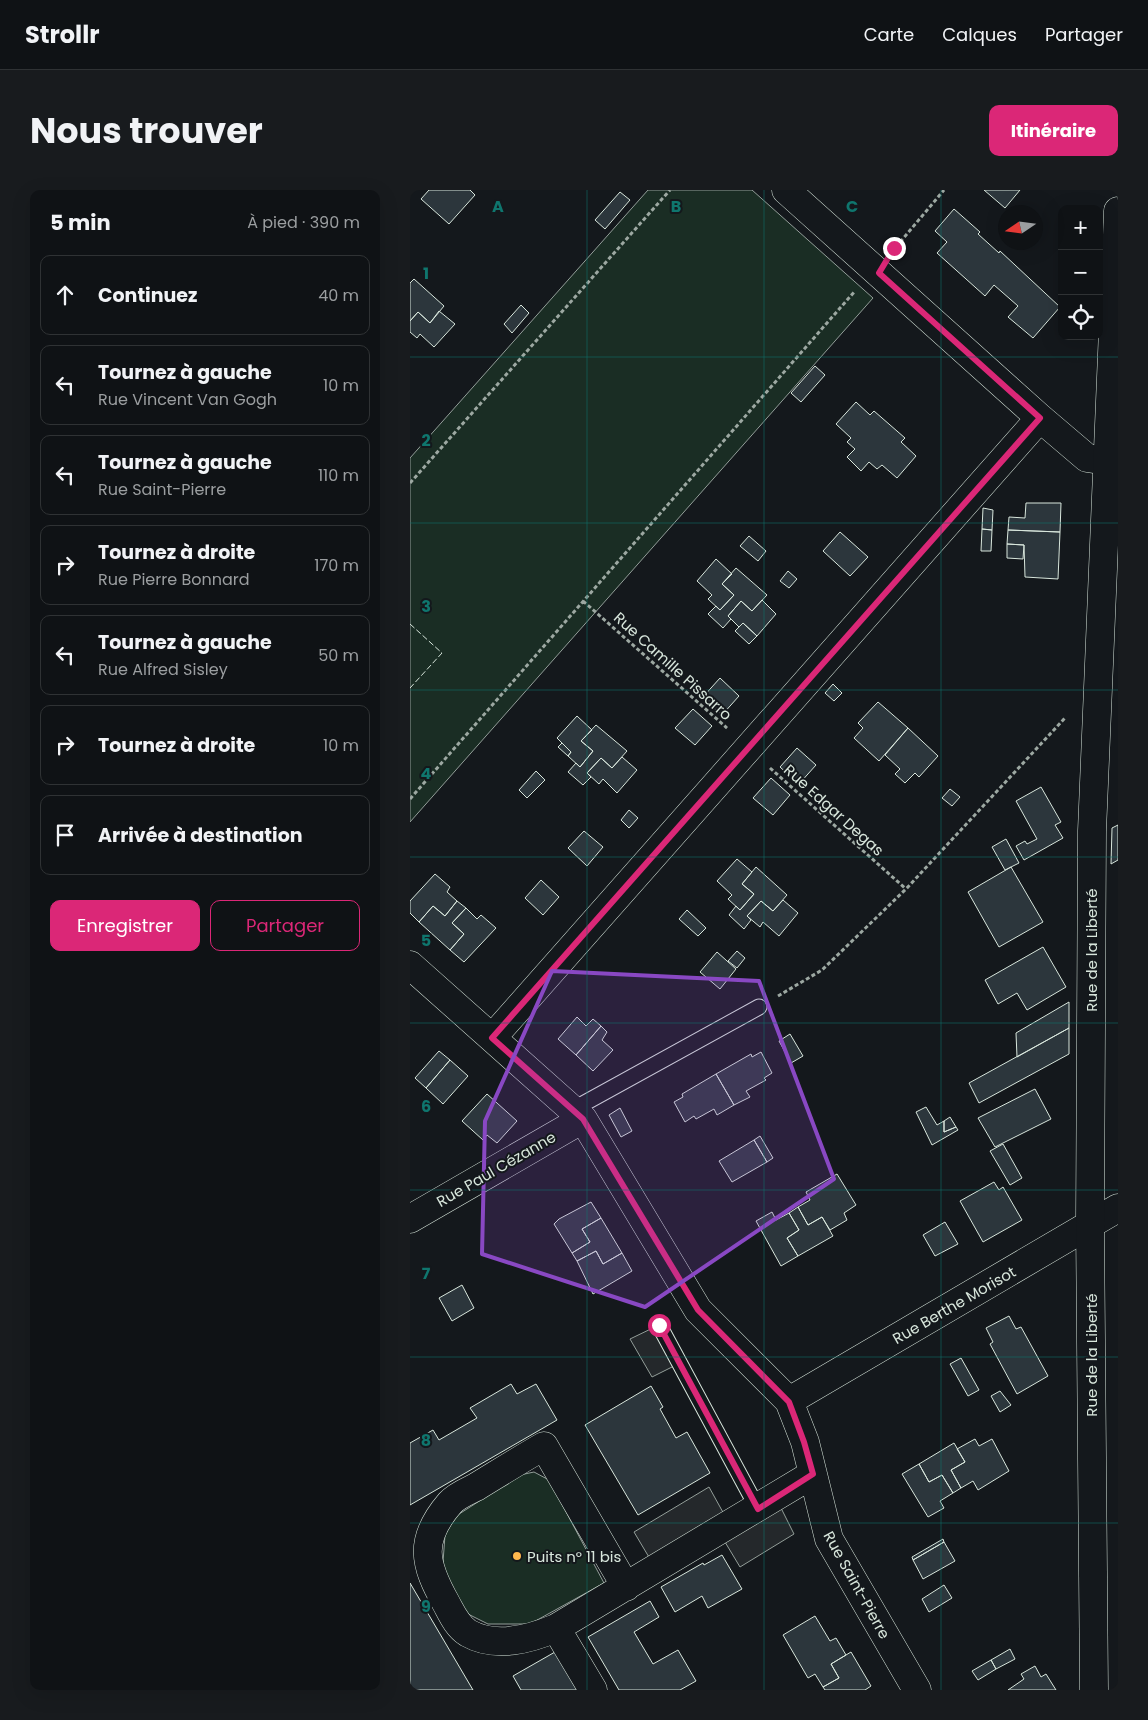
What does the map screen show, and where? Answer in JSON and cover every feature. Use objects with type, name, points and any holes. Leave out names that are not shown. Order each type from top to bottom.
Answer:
[{"type":"street","points":[[786,190],[1087,458],[1107,461]]},
{"type":"street","name":"Rue de la Liberté","points":[[1094,1690],[1090,1224],[1092,831],[1098,683],[1112,501],[1107,461],[1118,211]]},
{"type":"street","points":[[492,1038],[1040,418]]},
{"type":"street","name":"Rue Saint-Pierre","points":[[410,965],[578,1114],[698,1310],[789,1402],[804,1442],[829,1539],[916,1690]]},
{"type":"street","name":"Rue Paul Cézanne","points":[[410,1219],[578,1114]]},
{"type":"street","name":"Rue Berthe Morisot","points":[[789,1402],[1118,1208]]},
{"type":"street","points":[[626,1587],[544,1446],[451,1502],[437,1523],[429,1542],[427,1563],[433,1580],[456,1622],[469,1633],[495,1640],[529,1640],[556,1628],[626,1587],[758,1509],[813,1474]]},
{"type":"street","points":[[556,1628],[593,1690]]},
{"type":"lane","points":[[578,1114],[759,1007]]},
{"type":"lane","points":[[659,1325],[758,1509]]},
{"type":"path","points":[[410,483],[670,190]]},
{"type":"path","points":[[410,799],[857,288],[879,273],[894,248],[944,190]]},
{"type":"path","name":"Rue Camille Pissarro","points":[[584,601],[747,748]]},
{"type":"path","points":[[759,1007],[822,970],[906,889],[1098,683]]},
{"type":"path","name":"Rue Edgar Degas","points":[[747,748],[906,889]]},
{"type":"highlighted area","points":[[552,971],[759,981],[834,1179],[645,1307],[482,1254],[485,1121]]},
{"type":"green space","points":[[648,190],[752,190],[873,298],[410,822],[410,458]]},
{"type":"green space","points":[[534,1472],[549,1480],[604,1583],[530,1624],[488,1624],[470,1615],[455,1600],[448,1585],[443,1562],[445,1535],[456,1516],[520,1475]]},
{"type":"shaded area","points":[[659,1325],[680,1363],[652,1377],[630,1339]]},
{"type":"shaded area","points":[[709,1487],[730,1525],[776,1498],[794,1534],[740,1567],[719,1532],[656,1569],[634,1532]]},
{"type":"building","points":[[429,190],[470,190],[475,195],[449,224],[421,199]]},
{"type":"building","points":[[984,190],[1020,190],[1008,205],[1002,205]]},
{"type":"building","points":[[620,192],[630,200],[605,229],[595,220]]},
{"type":"building","points":[[954,209],[980,232],[978,234],[999,253],[1000,251],[1058,305],[1058,309],[1033,338],[1008,317],[1018,306],[994,285],[985,296],[937,253],[947,242],[935,231]]},
{"type":"building","points":[[414,279],[444,306],[430,323],[418,312],[410,321],[410,283]]},
{"type":"building","points":[[521,305],[529,313],[512,333],[504,324]]},
{"type":"building","points":[[439,311],[455,324],[434,347],[420,334],[417,338],[410,332],[410,321],[418,312],[430,323]]},
{"type":"building","points":[[815,366],[825,375],[801,402],[791,393]]},
{"type":"building","points":[[856,402],[870,415],[874,411],[905,438],[901,442],[916,456],[897,478],[882,465],[877,469],[869,462],[861,471],[847,457],[855,449],[847,442],[851,438],[836,424]]},
{"type":"building","points":[[1026,503],[1061,503],[1060,532],[1008,530],[1009,517],[1025,518]]},
{"type":"building","points":[[983,508],[993,510],[992,530],[982,529]]},
{"type":"building","points":[[982,529],[992,530],[991,551],[981,551]]},
{"type":"building","points":[[1008,530],[1060,532],[1058,579],[1025,577],[1024,545],[1007,544]]},
{"type":"building","points":[[840,532],[868,557],[850,576],[823,551]]},
{"type":"building","points":[[749,536],[766,551],[758,561],[740,546]]},
{"type":"building","points":[[1007,544],[1024,545],[1023,559],[1007,558]]},
{"type":"building","points":[[716,559],[732,574],[722,584],[734,595],[720,610],[708,599],[712,595],[697,581]]},
{"type":"building","points":[[736,568],[767,595],[752,611],[741,601],[728,616],[731,619],[723,628],[708,614],[716,606],[720,610],[734,595],[722,584]]},
{"type":"building","points":[[788,571],[797,579],[789,588],[780,581]]},
{"type":"building","points":[[762,600],[776,614],[757,636],[743,623],[739,627],[728,616],[741,601],[752,611]]},
{"type":"building","points":[[743,623],[757,636],[749,644],[735,631]]},
{"type":"building","points":[[720,678],[739,696],[722,715],[702,698]]},
{"type":"building","points":[[833,684],[842,693],[834,701],[825,693]]},
{"type":"building","points":[[878,702],[908,728],[879,761],[854,738],[863,728],[858,723]]},
{"type":"building","points":[[693,709],[712,726],[695,745],[675,728]]},
{"type":"building","points":[[577,716],[592,730],[581,741],[593,751],[580,767],[568,756],[571,752],[557,738]]},
{"type":"building","points":[[596,725],[627,751],[612,768],[601,758],[587,773],[591,777],[583,785],[568,772],[576,763],[580,767],[593,751],[581,741]]},
{"type":"building","points":[[908,728],[938,756],[919,777],[915,773],[905,783],[895,774],[900,769],[885,755]]},
{"type":"building","points":[[562,743],[571,752],[568,756],[558,747]]},
{"type":"building","points":[[797,748],[816,765],[799,784],[780,767]]},
{"type":"building","points":[[622,757],[637,770],[617,793],[603,779],[599,784],[587,773],[601,758],[612,768]]},
{"type":"building","points":[[536,771],[545,780],[527,798],[519,790]]},
{"type":"building","points":[[771,778],[790,795],[773,815],[753,798]]},
{"type":"building","points":[[1041,787],[1061,822],[1055,825],[1063,838],[1024,860],[1016,846],[1025,841],[1027,844],[1037,839],[1016,801]]},
{"type":"building","points":[[950,789],[960,797],[952,806],[942,798]]},
{"type":"building","points":[[629,810],[638,818],[629,828],[621,820]]},
{"type":"building","points":[[1118,825],[1118,860],[1111,864],[1112,828]]},
{"type":"building","points":[[584,831],[603,847],[587,866],[568,848]]},
{"type":"building","points":[[1006,839],[1019,863],[1005,870],[992,847]]},
{"type":"building","points":[[737,859],[752,872],[742,884],[754,894],[740,910],[728,899],[732,895],[717,881]]},
{"type":"building","points":[[756,867],[787,895],[773,911],[761,901],[747,916],[751,920],[744,929],[729,915],[736,906],[740,910],[754,894],[742,884]]},
{"type":"building","points":[[1011,867],[1043,922],[999,947],[968,892]]},
{"type":"building","points":[[435,874],[450,887],[447,892],[457,901],[445,916],[433,906],[419,922],[410,913],[410,901]]},
{"type":"building","points":[[541,880],[559,897],[543,915],[525,898]]},
{"type":"building","points":[[783,900],[798,913],[779,936],[763,922],[760,927],[747,916],[761,901],[773,911]]},
{"type":"building","points":[[457,901],[466,908],[452,923],[464,934],[450,950],[419,922],[433,906],[445,916]]},
{"type":"building","points":[[466,908],[477,919],[481,915],[496,928],[464,962],[450,950],[464,934],[452,923]]},
{"type":"building","points":[[687,910],[706,928],[698,936],[679,919]]},
{"type":"building","points":[[1043,947],[1066,987],[1027,1010],[1017,993],[998,1004],[985,980]]},
{"type":"building","points":[[737,951],[745,958],[737,968],[728,961]]},
{"type":"building","points":[[717,952],[736,969],[720,989],[700,972]]},
{"type":"building","points":[[1069,1002],[1069,1028],[1017,1057],[1016,1033]]},
{"type":"building","points":[[577,1017],[586,1026],[593,1019],[601,1026],[576,1055],[558,1039]]},
{"type":"building","points":[[601,1026],[607,1032],[602,1040],[613,1050],[593,1071],[576,1055]]},
{"type":"building","points":[[1069,1028],[1069,1054],[979,1103],[969,1083]]},
{"type":"building","points":[[790,1034],[803,1056],[791,1063],[779,1041]]},
{"type":"building","points":[[439,1051],[450,1060],[426,1088],[415,1078]]},
{"type":"building","points":[[761,1052],[772,1073],[764,1078],[766,1080],[746,1091],[750,1097],[734,1105],[716,1074],[751,1054],[752,1057]]},
{"type":"building","points":[[450,1060],[468,1076],[443,1104],[426,1088]]},
{"type":"building","points":[[716,1074],[734,1105],[717,1115],[714,1109],[696,1119],[694,1116],[685,1122],[674,1102],[683,1097],[682,1094]]},
{"type":"building","points":[[1035,1089],[1051,1119],[995,1147],[978,1118]]},
{"type":"building","points":[[487,1094],[517,1121],[497,1143],[487,1135],[483,1140],[462,1121]]},
{"type":"building","points":[[926,1107],[937,1125],[944,1121],[944,1132],[956,1127],[958,1130],[932,1145],[916,1112]]},
{"type":"building","points":[[620,1108],[632,1131],[621,1137],[609,1115]]},
{"type":"building","points":[[950,1117],[956,1127],[944,1132],[944,1121]]},
{"type":"building","points":[[760,1136],[773,1158],[767,1162],[754,1140]]},
{"type":"building","points":[[754,1140],[767,1162],[732,1182],[719,1161]]},
{"type":"building","points":[[1003,1144],[1022,1178],[1010,1185],[990,1151]]},
{"type":"building","points":[[837,1174],[856,1205],[844,1213],[847,1220],[830,1230],[822,1217],[808,1225],[798,1207],[810,1200],[806,1192]]},
{"type":"building","points":[[994,1182],[999,1190],[1003,1187],[1022,1220],[983,1242],[960,1201]]},
{"type":"building","points":[[591,1202],[601,1218],[582,1229],[590,1242],[572,1253],[554,1224],[559,1219]]},
{"type":"building","points":[[798,1207],[808,1225],[822,1217],[833,1236],[798,1256],[787,1238],[799,1230],[789,1213]]},
{"type":"building","points":[[772,1212],[776,1220],[789,1213],[799,1230],[787,1238],[798,1256],[781,1266],[756,1221]]},
{"type":"building","points":[[601,1218],[622,1253],[603,1264],[596,1251],[577,1261],[572,1253],[590,1242],[582,1229]]},
{"type":"building","points":[[945,1222],[958,1244],[935,1256],[923,1235]]},
{"type":"building","points":[[596,1251],[603,1264],[622,1253],[632,1271],[593,1294],[577,1261]]},
{"type":"building","points":[[462,1285],[474,1308],[452,1321],[439,1298]]},
{"type":"building","points":[[1009,1316],[1016,1329],[1021,1327],[1048,1376],[1017,1394],[990,1344],[993,1342],[986,1328]]},
{"type":"building","points":[[961,1358],[979,1390],[968,1396],[950,1364]]},
{"type":"building","points":[[511,1384],[517,1394],[536,1384],[557,1420],[410,1505],[410,1443],[433,1430],[439,1440],[477,1418],[470,1408]]},
{"type":"building","points":[[651,1386],[663,1407],[660,1409],[676,1438],[687,1432],[710,1473],[638,1515],[585,1425]]},
{"type":"building","points":[[1000,1391],[1011,1405],[1000,1412],[991,1396]]},
{"type":"building","points":[[975,1439],[979,1446],[992,1439],[1009,1471],[978,1490],[973,1481],[961,1488],[951,1470],[965,1462],[957,1449]]},
{"type":"building","points":[[954,1443],[965,1462],[951,1470],[961,1488],[953,1493],[942,1475],[929,1482],[919,1464]]},
{"type":"building","points":[[919,1464],[929,1482],[942,1475],[953,1493],[940,1501],[944,1508],[928,1517],[902,1474]]},
{"type":"building","points":[[943,1539],[944,1542],[913,1560],[912,1557]]},
{"type":"building","points":[[944,1542],[955,1561],[923,1579],[913,1560]]},
{"type":"building","points":[[722,1555],[742,1589],[708,1608],[702,1596],[675,1612],[661,1587],[703,1563],[704,1565]]},
{"type":"building","points":[[410,1583],[473,1690],[410,1690]]},
{"type":"building","points":[[944,1585],[952,1598],[929,1612],[922,1599]]},
{"type":"building","points":[[650,1601],[659,1617],[634,1632],[653,1664],[678,1650],[696,1681],[680,1690],[619,1690],[588,1637]]},
{"type":"building","points":[[815,1616],[830,1641],[836,1638],[846,1655],[831,1664],[839,1678],[823,1687],[815,1674],[808,1678],[783,1635]]},
{"type":"building","points":[[1010,1649],[1015,1659],[996,1669],[991,1660]]},
{"type":"building","points":[[555,1652],[577,1690],[521,1690],[513,1676]]},
{"type":"building","points":[[851,1652],[871,1686],[865,1690],[825,1690],[823,1687],[839,1678],[831,1664]]},
{"type":"building","points":[[991,1660],[996,1669],[978,1680],[972,1671]]},
{"type":"building","points":[[1035,1666],[1041,1677],[1046,1674],[1056,1690],[1008,1690],[1024,1679],[1021,1674]]},
{"type":"fence","points":[[410,624],[442,653],[410,688]]},
{"type":"place","name":"Puits n° 11 bis","points":[[517,1556]]},
{"type":"route","points":[[659,1325],[758,1509],[813,1474],[804,1442],[789,1402],[747,1357],[698,1310],[583,1119],[492,1038],[1040,418],[879,273],[894,248]]}]
